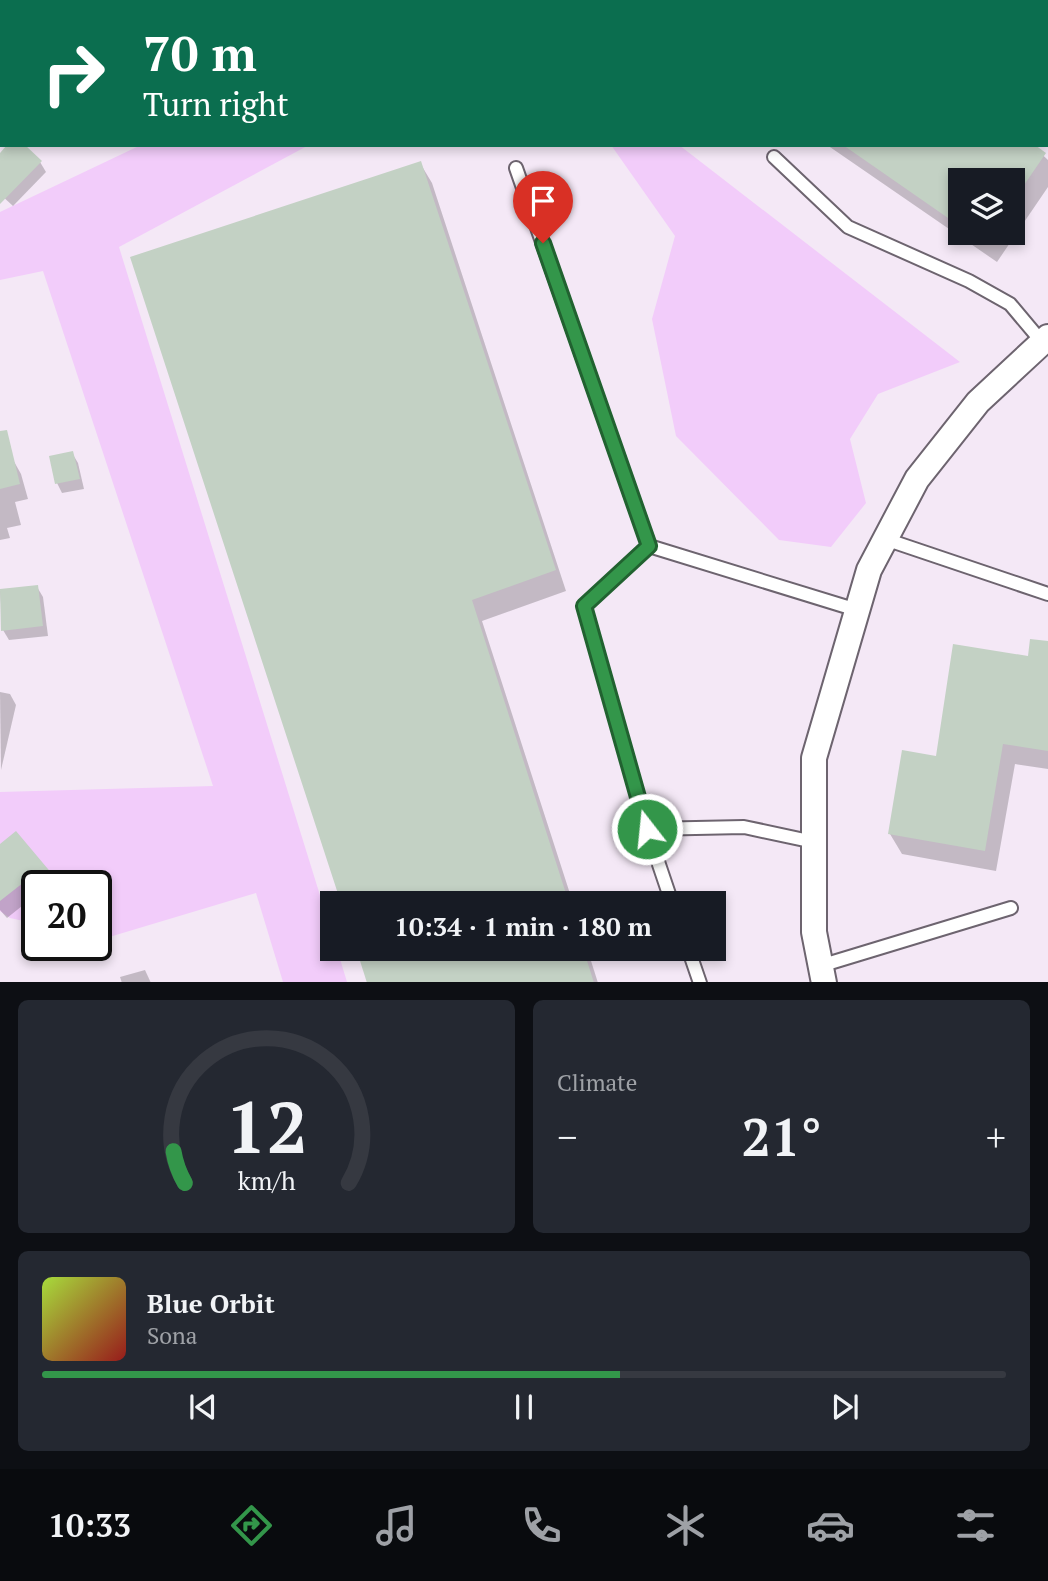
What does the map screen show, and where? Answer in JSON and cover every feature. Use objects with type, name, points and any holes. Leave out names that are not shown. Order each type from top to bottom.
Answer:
[{"type":"street","points":[[822,974],[814,932],[814,758],[869,570],[916,479],[978,402],[1045,340]]},
{"type":"lane","points":[[774,157],[848,227],[969,281],[1010,304],[1045,340]]},
{"type":"lane","points":[[516,168],[649,546]]},
{"type":"lane","points":[[885,539],[1048,594]]},
{"type":"lane","points":[[649,546],[857,610]]},
{"type":"lane","points":[[649,546],[584,606],[647,829],[668,891]]},
{"type":"lane","points":[[647,829],[744,827],[814,842]]},
{"type":"lane","points":[[822,974],[1011,908]]},
{"type":"lane","points":[[693,961],[700,982]]},
{"type":"shaded area","points":[[137,147],[305,147],[119,247],[320,895],[320,961],[341,961],[347,982],[283,982],[256,893],[112,936],[112,870],[21,870],[21,920],[10,918],[0,911],[0,792],[213,786],[43,271],[0,280],[0,212]]},
{"type":"shaded area","points":[[612,147],[682,147],[960,362],[878,394],[850,439],[866,503],[831,547],[779,540],[676,436],[652,319],[675,236]]},
{"type":"building","points":[[5,147],[27,147],[42,161],[0,204],[0,153]]},
{"type":"building","points":[[846,147],[1038,147],[1046,153],[1025,184],[1025,168],[948,168],[948,218]]},
{"type":"building","points":[[421,161],[556,570],[472,600],[565,891],[337,891],[130,257]]},
{"type":"building","points":[[7,430],[20,484],[0,489],[0,431]]},
{"type":"building","points":[[73,451],[80,479],[55,484],[49,456]]},
{"type":"building","points":[[38,585],[43,626],[1,631],[0,589]]},
{"type":"building","points":[[1030,639],[1048,641],[1048,751],[1003,744],[985,851],[888,834],[902,750],[936,756],[953,644],[1028,656]]},
{"type":"building","points":[[16,831],[49,870],[21,870],[21,884],[0,901],[0,844]]},
{"type":"building","points":[[360,961],[587,961],[594,982],[367,982]]},
{"type":"route","points":[[543,243],[649,546],[584,606],[647,829]]}]
